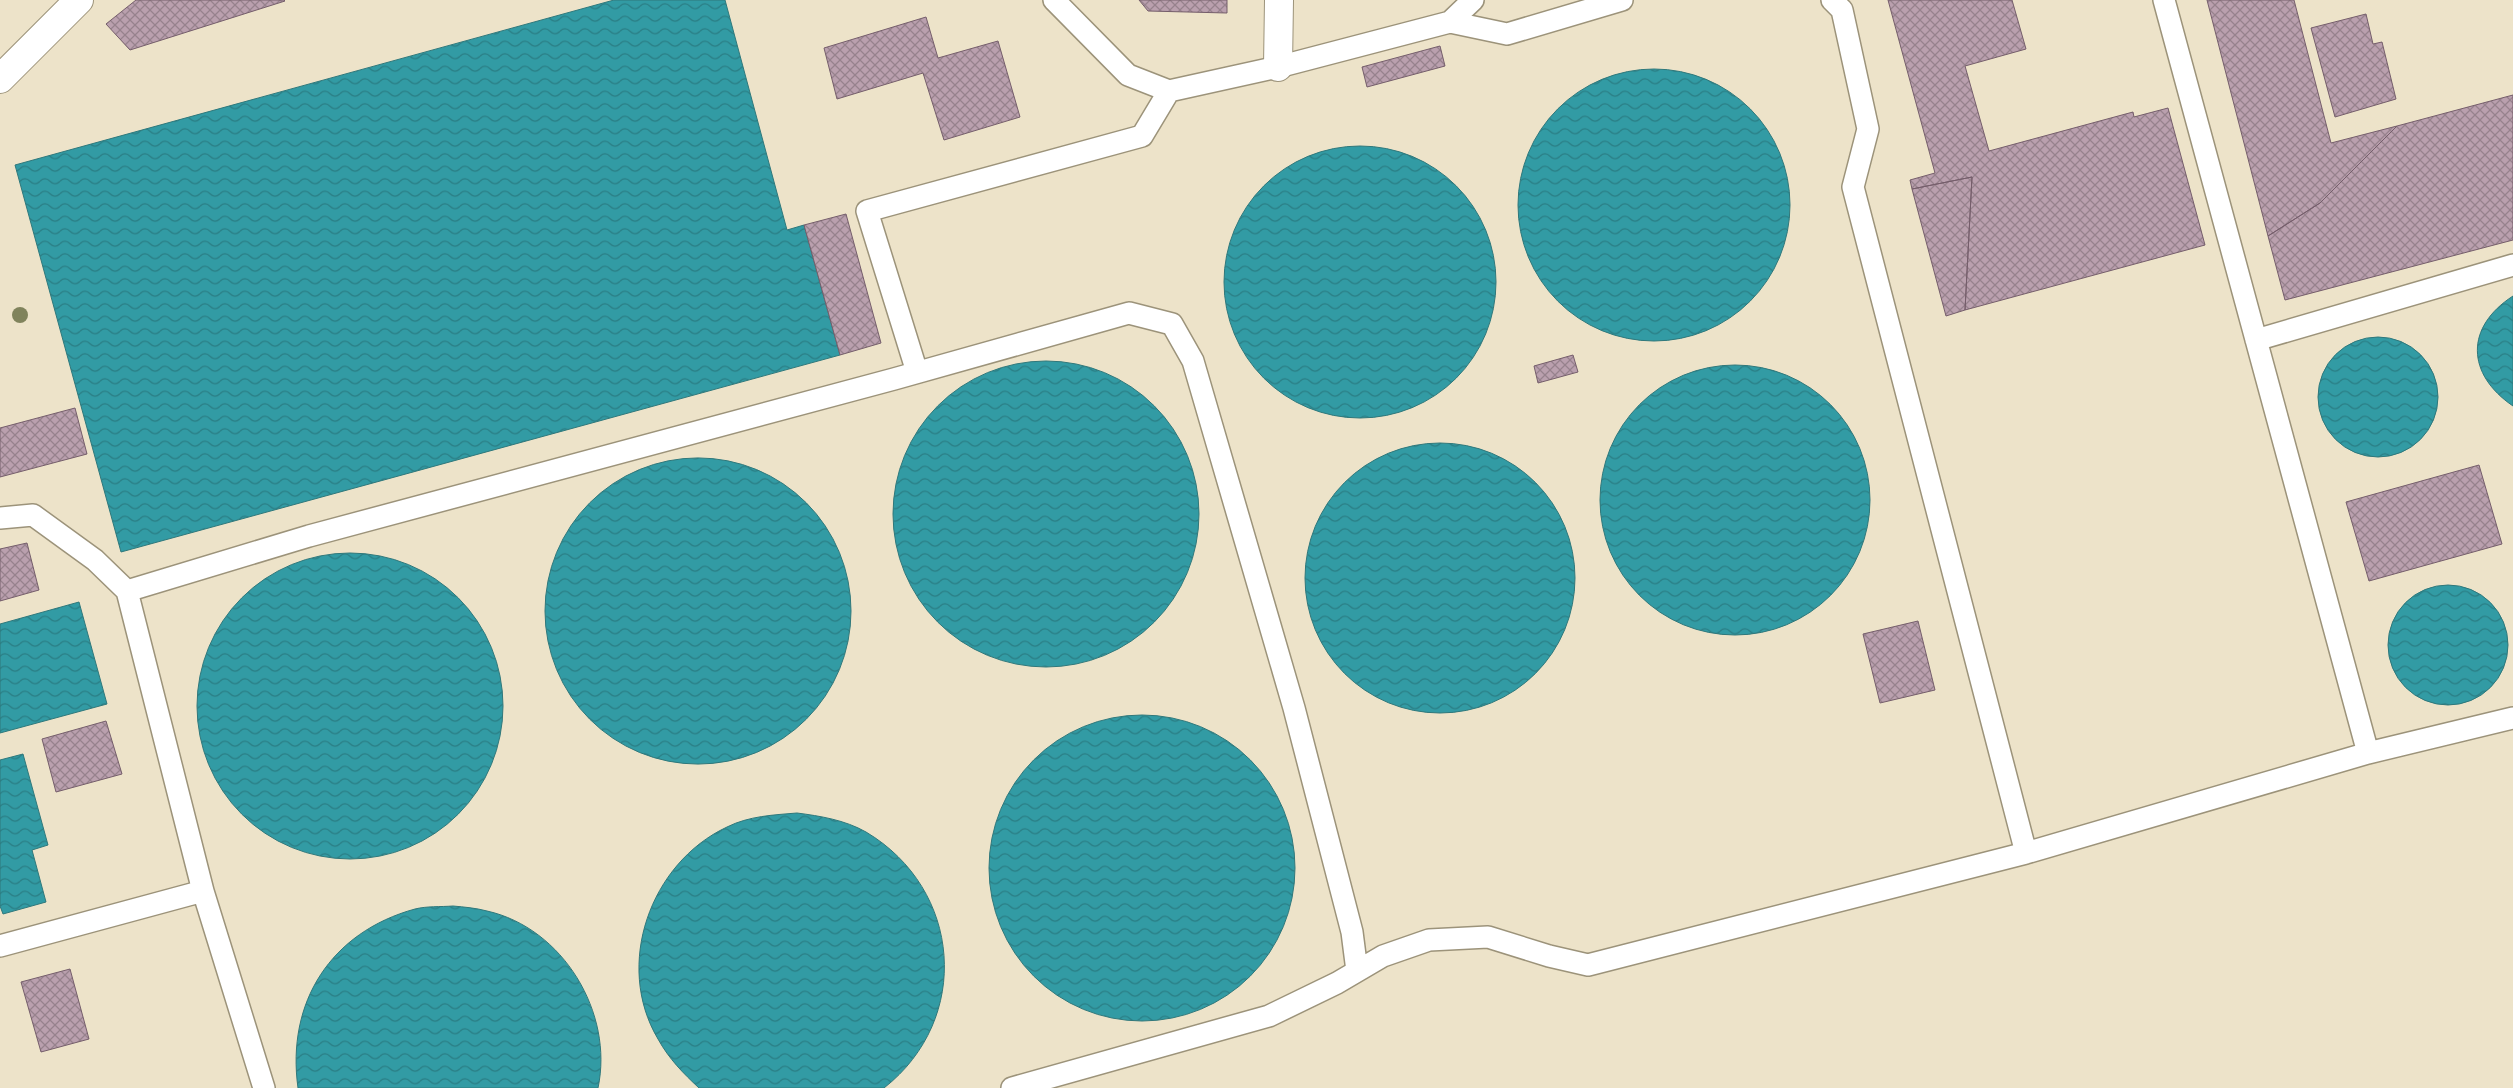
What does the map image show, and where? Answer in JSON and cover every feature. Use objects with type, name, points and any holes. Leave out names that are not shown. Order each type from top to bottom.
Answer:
[{"type":"street","points":[[0,79],[79,0]]},
{"type":"street","points":[[1278,67],[1280,0]]},
{"type":"lane","points":[[1054,0],[1128,75],[1169,91],[1278,67],[1450,22],[1507,34],[1622,0]]},
{"type":"lane","points":[[1450,22],[1472,0]]},
{"type":"lane","points":[[1832,0],[1842,10],[1868,129],[1853,187],[2026,853]]},
{"type":"lane","points":[[2164,0],[2368,753]]},
{"type":"lane","points":[[917,372],[867,211],[1142,136],[1169,91]]},
{"type":"lane","points":[[2256,340],[2513,265]]},
{"type":"lane","points":[[127,591],[309,536],[917,372],[1128,312],[1172,324],[1193,361],[1291,699],[1352,932],[1357,971]]},
{"type":"lane","points":[[0,518],[33,515],[94,560],[127,591],[203,891],[264,1088]]},
{"type":"lane","points":[[1012,1088],[1269,1016],[1383,956],[1429,940],[1488,937],[1548,956],[1588,965],[2026,853],[2368,753],[2513,718]]},
{"type":"lane","points":[[0,946],[203,891]]},
{"type":"water","points":[[614,0],[725,0],[787,230],[804,225],[840,355],[121,552],[15,165]]},
{"type":"water","points":[[1654,69],[1693,75],[1718,85],[1750,109],[1767,130],[1779,153],[1787,179],[1790,205],[1784,244],[1774,269],[1750,301],[1729,318],[1706,330],[1680,338],[1654,341],[1615,335],[1590,325],[1558,301],[1541,280],[1529,257],[1521,231],[1518,205],[1524,166],[1534,141],[1558,109],[1579,92],[1602,80],[1628,72]]},
{"type":"water","points":[[1360,146],[1399,152],[1424,162],[1456,186],[1473,207],[1485,230],[1493,256],[1496,282],[1490,321],[1480,346],[1456,378],[1435,395],[1412,407],[1386,415],[1360,418],[1321,412],[1296,402],[1264,378],[1247,357],[1235,334],[1227,308],[1224,282],[1230,243],[1240,218],[1264,186],[1285,169],[1308,157],[1334,149]]},
{"type":"water","points":[[2513,296],[2513,406],[2486,380],[2477,351],[2480,336],[2486,322],[2497,308]]},
{"type":"water","points":[[2378,337],[2390,338],[2401,342],[2411,347],[2420,355],[2428,364],[2433,374],[2437,385],[2437,409],[2433,420],[2428,430],[2420,439],[2411,447],[2401,452],[2390,456],[2378,457],[2366,456],[2355,452],[2345,447],[2336,439],[2328,430],[2323,420],[2319,409],[2318,397],[2319,385],[2323,374],[2328,364],[2336,355],[2345,347],[2355,342],[2366,338]]},
{"type":"water","points":[[1046,361],[1076,364],[1104,373],[1131,387],[1154,406],[1173,429],[1187,456],[1196,484],[1199,514],[1196,544],[1187,572],[1173,599],[1154,622],[1131,641],[1104,655],[1076,664],[1046,667],[1016,664],[988,655],[961,641],[938,622],[919,599],[905,572],[896,544],[893,514],[896,484],[905,456],[919,429],[938,406],[961,387],[988,373],[1016,364]]},
{"type":"water","points":[[1722,365],[1748,365],[1774,370],[1787,375],[1810,387],[1831,404],[1848,425],[1860,448],[1868,474],[1870,500],[1868,526],[1860,552],[1848,575],[1831,596],[1810,613],[1774,630],[1748,635],[1722,635],[1696,630],[1671,619],[1649,605],[1630,586],[1616,564],[1605,539],[1600,513],[1600,487],[1605,461],[1616,436],[1630,414],[1649,395],[1671,381],[1696,370]]},
{"type":"water","points":[[1427,443],[1453,443],[1479,448],[1492,453],[1515,465],[1536,482],[1553,503],[1565,526],[1573,552],[1575,578],[1573,604],[1565,630],[1553,653],[1536,674],[1515,691],[1479,708],[1453,713],[1427,713],[1401,708],[1376,697],[1354,683],[1335,664],[1321,642],[1310,617],[1305,591],[1305,565],[1310,539],[1321,514],[1335,492],[1354,473],[1376,459],[1401,448]]},
{"type":"water","points":[[698,458],[728,461],[756,470],[783,484],[806,503],[825,526],[839,553],[848,581],[851,611],[848,641],[839,669],[825,696],[806,719],[783,738],[756,752],[728,761],[698,764],[668,761],[640,752],[613,738],[590,719],[571,696],[557,669],[548,641],[545,611],[548,581],[557,553],[571,526],[590,503],[613,484],[640,470],[668,461]]},
{"type":"water","points":[[350,553],[380,556],[408,565],[435,579],[458,598],[477,621],[491,648],[500,676],[503,706],[500,736],[491,764],[477,791],[458,814],[435,833],[408,847],[380,856],[350,859],[320,856],[292,847],[265,833],[242,814],[223,791],[209,764],[200,736],[197,706],[200,676],[209,648],[223,621],[242,598],[265,579],[292,565],[320,556]]},
{"type":"water","points":[[2448,585],[2460,586],[2471,590],[2481,595],[2490,603],[2498,612],[2503,622],[2507,633],[2507,657],[2503,668],[2498,678],[2490,687],[2481,695],[2471,700],[2460,704],[2448,705],[2436,704],[2425,700],[2415,695],[2406,687],[2398,678],[2393,668],[2389,657],[2388,645],[2389,633],[2393,622],[2398,612],[2406,603],[2415,595],[2425,590],[2436,586]]},
{"type":"water","points":[[79,602],[107,704],[0,733],[0,624]]},
{"type":"water","points":[[1142,715],[1172,718],[1200,727],[1227,741],[1250,760],[1269,783],[1283,810],[1292,838],[1295,868],[1292,898],[1283,926],[1269,953],[1250,976],[1227,995],[1200,1009],[1172,1018],[1142,1021],[1112,1018],[1084,1009],[1057,995],[1034,976],[1015,953],[1001,926],[992,898],[989,868],[992,838],[1001,810],[1015,783],[1034,760],[1057,741],[1084,727],[1112,718]]},
{"type":"water","points":[[23,754],[48,845],[32,850],[46,902],[3,914],[0,906],[0,760]]},
{"type":"water","points":[[797,813],[823,817],[866,832],[898,857],[922,886],[937,920],[944,956],[942,992],[932,1027],[912,1060],[884,1088],[699,1088],[667,1053],[658,1039],[645,1010],[639,980],[640,949],[647,919],[660,890],[678,865],[700,843],[727,827],[744,820]]},
{"type":"water","points":[[453,906],[483,910],[514,920],[539,935],[560,955],[577,978],[590,1004],[598,1031],[601,1060],[598,1088],[298,1088],[296,1057],[299,1027],[308,1000],[321,975],[338,953],[360,935],[385,920],[415,909]]},
{"type":"building","points":[[136,0],[285,1],[130,50],[106,24]]},
{"type":"building","points":[[1139,0],[1227,0],[1227,13],[1148,11]]},
{"type":"building","points":[[1888,0],[2012,0],[2026,49],[1965,66],[1989,151],[2133,112],[2134,117],[2168,108],[2205,245],[1965,310],[1972,177],[1912,189],[1910,180],[1935,173]]},
{"type":"building","points":[[2207,0],[2294,0],[2331,143],[2397,126],[2320,203],[2268,236]]},
{"type":"building","points":[[2366,14],[2373,44],[2382,42],[2396,99],[2335,117],[2311,28]]},
{"type":"building","points":[[926,17],[938,58],[998,41],[1020,117],[944,140],[923,73],[837,99],[824,48]]},
{"type":"building","points":[[1440,46],[1445,66],[1367,87],[1362,67]]},
{"type":"building","points":[[2513,95],[2513,240],[2285,300],[2268,236],[2320,203],[2397,126]]},
{"type":"building","points":[[1972,177],[1965,310],[1946,316],[1912,189]]},
{"type":"building","points":[[846,214],[881,343],[840,355],[804,225]]},
{"type":"building","points":[[1573,355],[1578,372],[1538,383],[1534,366]]},
{"type":"building","points":[[75,408],[87,454],[0,477],[0,428]]},
{"type":"building","points":[[2479,465],[2502,544],[2369,581],[2346,502]]},
{"type":"building","points":[[27,543],[39,590],[0,601],[0,549]]},
{"type":"building","points":[[1918,621],[1935,690],[1880,703],[1863,634]]},
{"type":"building","points":[[106,721],[122,774],[56,792],[42,739]]},
{"type":"building","points":[[70,969],[89,1039],[41,1052],[21,982]]}]
